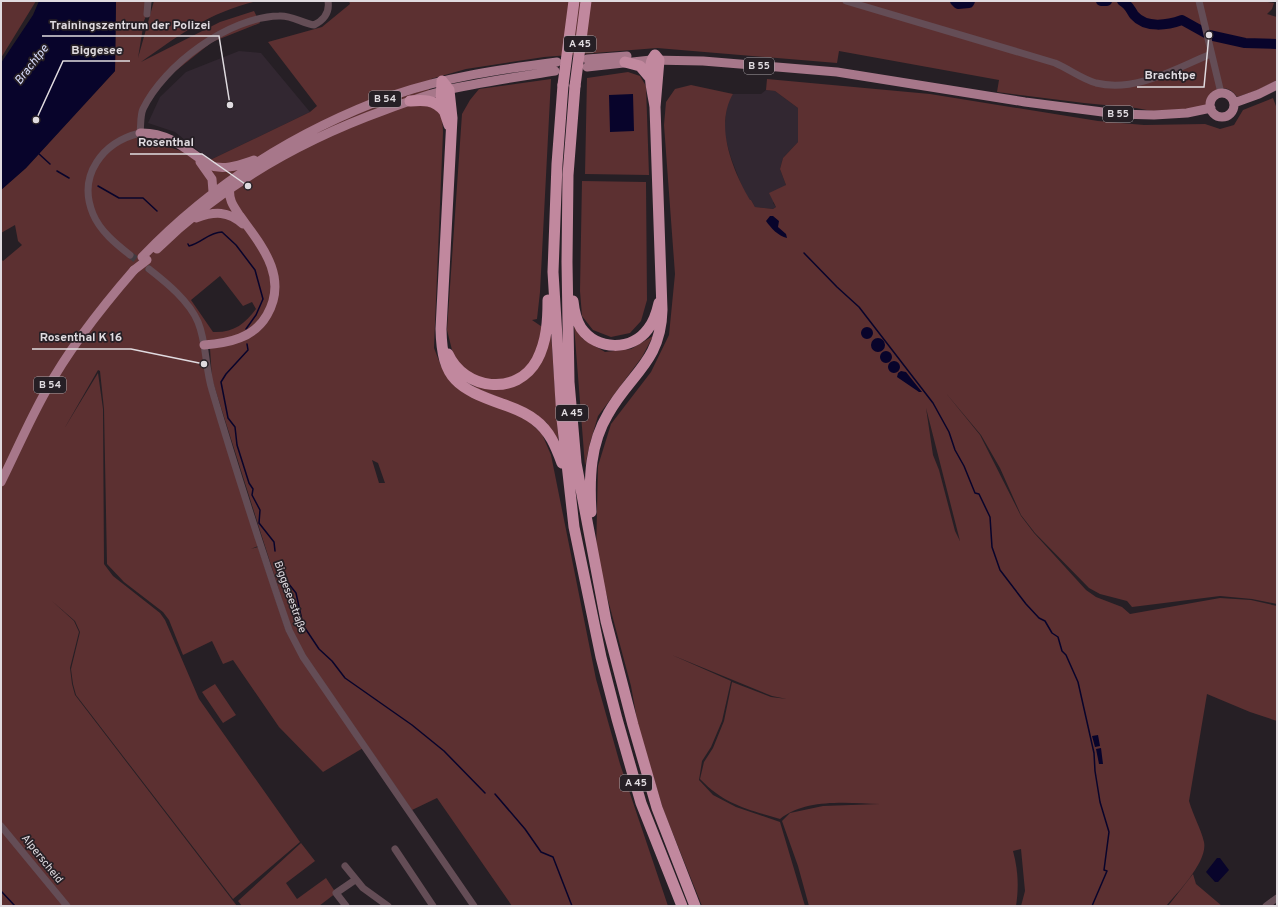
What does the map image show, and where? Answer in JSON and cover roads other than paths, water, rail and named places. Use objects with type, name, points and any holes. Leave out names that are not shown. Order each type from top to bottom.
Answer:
[{"type":"highway","name":"A 45","points":[[574,1],[563,85],[557,156],[553,272],[567,477],[574,527],[599,649],[617,719],[641,803],[682,906]]},
{"type":"highway","name":"A 45","points":[[586,1],[575,86],[568,176],[567,262],[569,382],[576,463],[594,563],[625,695],[657,808],[695,906]]},
{"type":"highway","points":[[655,58],[651,79],[655,107]]},
{"type":"highway","points":[[594,563],[595,542],[590,488],[591,464],[595,443],[603,423],[613,405],[642,370],[655,349],[662,318],[655,107],[655,58]]},
{"type":"highway","points":[[624,62],[640,66],[651,79]]},
{"type":"highway","points":[[444,88],[444,111],[451,138]]},
{"type":"highway","points":[[444,88],[452,110],[441,329],[444,359],[456,380],[471,392],[517,409],[536,420],[553,441],[567,477]]},
{"type":"highway","points":[[410,101],[430,101],[437,104],[444,111]]},
{"type":"highway","points":[[567,262],[576,317],[584,332],[598,342],[610,346],[621,346],[641,337],[652,324],[661,295]]},
{"type":"highway","points":[[441,329],[448,356],[464,375],[474,381],[486,384],[504,384],[516,380],[534,365],[543,346],[548,319],[549,285],[553,272]]},
{"type":"main road","points":[[624,62],[587,63],[655,58]]},
{"type":"main road","name":"B 55","points":[[624,62],[655,58],[703,58],[816,69],[1025,102],[1118,114],[1154,115],[1187,113],[1211,108]]},
{"type":"main road","name":"B 54","points":[[144,258],[230,188],[328,127],[504,69],[556,67]]},
{"type":"main road","points":[[1234,103],[1259,94],[1277,85]]},
{"type":"main road","name":"B 54","points":[[1,482],[39,404],[60,368],[93,319],[144,258],[185,215],[213,192],[271,153],[395,95],[444,88]]},
{"type":"main road","points":[[1220,94],[1228,94],[1234,103],[1231,114],[1223,117],[1215,115],[1211,108],[1212,100],[1220,94]]},
{"type":"main road","points":[[140,133],[166,136],[210,165],[222,168],[244,164],[271,153]]},
{"type":"main road","points":[[192,153],[212,179],[213,192]]},
{"type":"main road","points":[[204,345],[223,344],[242,338],[256,329],[271,308],[276,286],[275,274],[267,254],[230,201],[230,188]]},
{"type":"main road","points":[[191,219],[210,213],[220,212],[236,218],[253,234]]},
{"type":"street","points":[[147,14],[148,1]]},
{"type":"street","points":[[130,255],[116,244],[98,225],[89,202],[88,188],[96,162],[114,143],[127,136],[140,133],[142,111],[153,93],[167,76],[206,43],[233,28],[262,17],[280,16],[314,25],[325,17],[328,10],[328,1]]},
{"type":"street","points":[[846,1],[1055,63],[1086,79],[1107,85],[1136,83],[1157,77],[1210,51]]},
{"type":"street","points":[[1199,1],[1220,94]]},
{"type":"street","name":"Biggeseestraße","points":[[149,269],[168,285],[194,314],[204,345],[211,388],[289,630],[303,657],[474,906]]},
{"type":"street","name":"Alperscheid","points":[[1,826],[67,906]]},
{"type":"street","points":[[395,848],[433,906]]},
{"type":"street","points":[[345,866],[355,880],[388,906]]},
{"type":"street","points":[[346,906],[336,893],[355,880]]},
{"type":"street","points":[[1266,906],[1277,898]]},
{"type":"water","points":[[39,1],[116,1],[115,71],[26,168],[1,190],[1,63],[33,15]]},
{"type":"water","points":[[633,94],[634,131],[610,132],[609,95]]},
{"type":"water","points":[[770,216],[773,216],[779,221],[778,227],[786,234],[787,238],[778,234],[768,224],[766,221]]},
{"type":"water","points":[[865,327],[869,327],[873,333],[869,339],[865,339],[861,335],[861,331]]},
{"type":"water","points":[[875,338],[881,338],[885,342],[885,348],[881,352],[875,352],[871,348],[871,342]]},
{"type":"water","points":[[886,351],[890,353],[892,357],[890,361],[886,363],[882,361],[880,357],[882,353]]},
{"type":"water","points":[[892,361],[896,361],[900,367],[896,373],[892,373],[888,369],[888,365]]},
{"type":"water","points":[[901,371],[906,372],[922,392],[919,392],[897,377],[898,373]]},
{"type":"water","points":[[1098,735],[1100,746],[1095,747],[1092,736]]},
{"type":"water","points":[[1101,748],[1103,764],[1099,764],[1096,749]]},
{"type":"water","points":[[1217,858],[1220,858],[1229,870],[1218,882],[1215,882],[1206,872]]},
{"type":"waterway","name":"Brachtpe","points":[[955,1],[958,4],[969,3],[970,1]]},
{"type":"waterway","name":"Brachtpe","points":[[1101,1],[1107,1]]},
{"type":"waterway","name":"Brachtpe","points":[[1122,1],[1139,19],[1151,24],[1157,25],[1182,20],[1209,35],[1245,43],[1277,44]]},
{"type":"waterway","points":[[38,153],[50,164]]},
{"type":"waterway","points":[[57,171],[69,178]]},
{"type":"waterway","points":[[98,186],[119,198],[143,198],[157,211]]},
{"type":"waterway","points":[[188,244],[189,246],[194,245],[217,232],[222,232],[236,245],[255,270],[263,299],[256,315],[246,329]]},
{"type":"waterway","points":[[804,253],[859,307],[933,403],[949,432],[955,450],[964,466],[975,493],[979,494],[990,517],[992,547],[1000,570],[1026,604],[1039,618],[1045,621],[1052,633],[1058,637],[1062,651],[1066,655],[1078,682],[1094,753],[1100,802],[1109,832],[1104,870],[1107,871],[1092,906]]},
{"type":"waterway","points":[[247,344],[248,350],[226,374],[221,382],[228,418],[235,427],[237,445],[249,483],[253,489],[252,495],[260,510],[259,523],[274,542],[275,551]]},
{"type":"waterway","points":[[277,564],[280,573],[296,593],[303,625],[319,649],[332,661],[345,678],[412,725],[444,751],[485,793]]},
{"type":"waterway","points":[[495,794],[525,829],[541,852],[553,857],[572,906]]},
{"type":"waterway","points":[[1,891],[15,906]]},
{"type":"tunnel","points":[[130,255],[149,269]]},
{"type":"place","name":"Brachtpe","points":[[1209,35]]},
{"type":"place","name":"Trainingszentrum der Polizei","points":[[230,105]]},
{"type":"place","name":"Biggesee","points":[[36,120]]},
{"type":"place","name":"Rosenthal","points":[[248,186]]},
{"type":"place","name":"Rosenthal K 16","points":[[204,364]]}]
